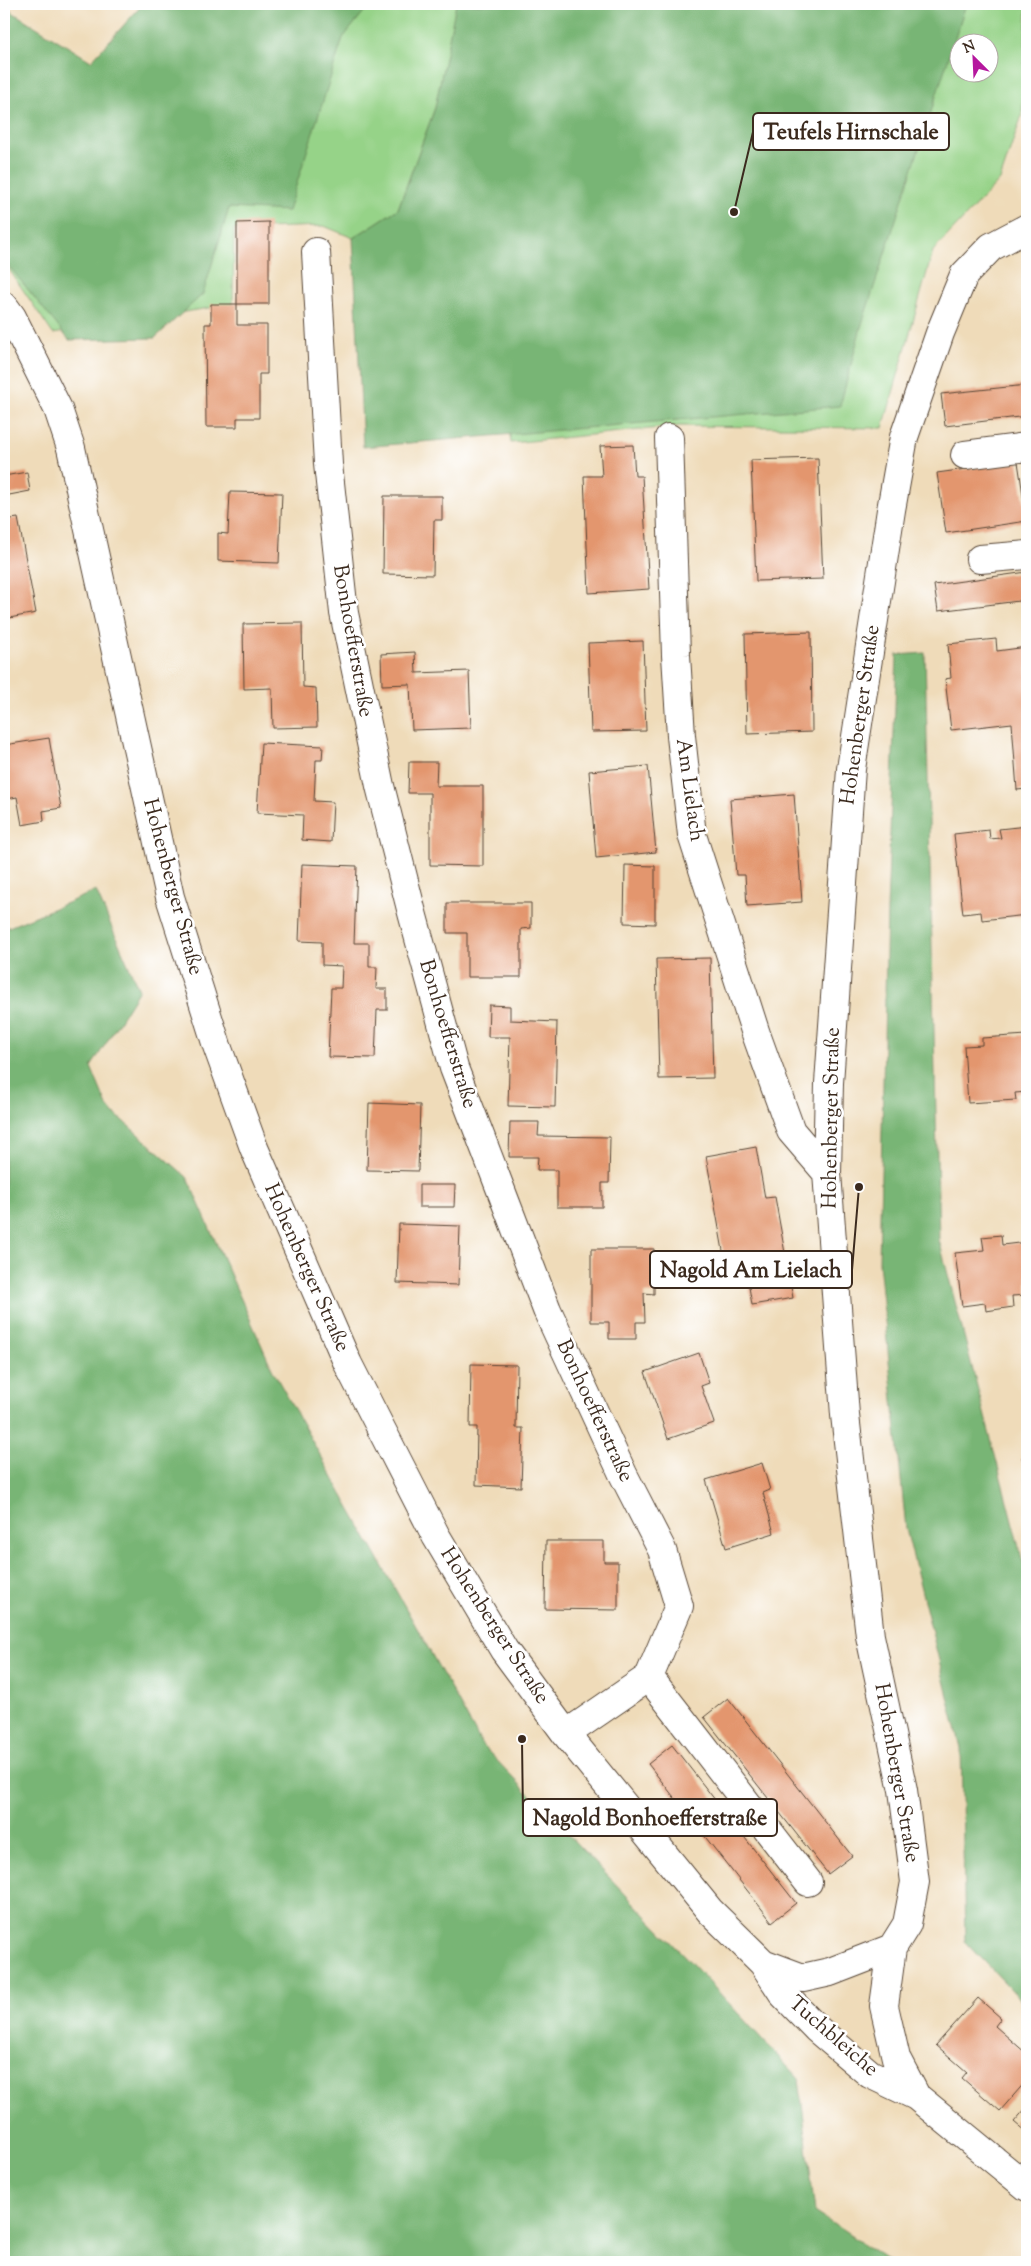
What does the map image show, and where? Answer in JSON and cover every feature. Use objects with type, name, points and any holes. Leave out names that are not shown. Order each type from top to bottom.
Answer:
[{"type":"street","name":"Hohenberger Straße","points":[[4,306],[12,317],[58,409],[71,448],[170,897],[217,1046],[254,1148],[348,1364],[436,1536],[504,1650],[566,1734],[710,1911],[763,1962],[803,1978],[830,1972],[892,1948],[907,1924],[915,1882],[903,1790],[870,1636],[845,1415],[827,1173],[829,1084],[851,769],[904,437],[940,332],[964,275],[991,247],[1027,228]]},
{"type":"street","name":"Bonhoefferstraße","points":[[316,252],[328,464],[344,612],[380,786],[454,1068],[547,1310],[619,1465],[662,1550],[676,1596],[679,1606],[649,1677]]},
{"type":"street","name":"Am Lielach","points":[[669,438],[676,655],[681,736],[692,835],[756,1034],[791,1131],[827,1173]]},
{"type":"street","points":[[965,455],[1027,447]]},
{"type":"street","points":[[980,559],[1027,555]]},
{"type":"street","points":[[566,1734],[649,1677],[808,1882]]},
{"type":"street","name":"Tuchbleiche","points":[[892,1948],[884,2006],[896,2058],[916,2096]]},
{"type":"street","name":"Tuchbleiche","points":[[763,1962],[784,1995],[817,2029],[870,2074],[916,2096],[1027,2187]]},
{"type":"green space","points":[[143,4],[370,4],[343,38],[288,211],[229,208],[203,294],[155,338],[69,340],[4,260],[4,7],[91,61]]},
{"type":"green space","points":[[156,4],[457,4],[435,108],[398,209],[353,238],[324,226],[234,229],[233,304],[53,334],[4,262],[4,73],[96,69]]},
{"type":"green space","points":[[456,4],[966,4],[957,32],[948,32],[948,59],[861,327],[840,406],[363,447],[353,238],[398,209],[435,108]]},
{"type":"green space","points":[[540,4],[1027,4],[1022,115],[1000,180],[933,251],[883,428],[680,426],[511,443],[482,244]]},
{"type":"green space","points":[[925,653],[939,1240],[1027,1578],[1027,2006],[965,1941],[961,1748],[906,1529],[879,1262],[887,909],[897,655]]},
{"type":"green space","points":[[96,891],[139,990],[91,1067],[108,1108],[187,1177],[273,1371],[483,1746],[699,1971],[799,2079],[815,2212],[890,2262],[4,2262],[4,929]]},
{"type":"building","points":[[269,222],[269,304],[237,304],[237,223]]},
{"type":"building","points":[[211,304],[237,304],[237,325],[267,325],[267,374],[259,374],[259,418],[237,418],[237,427],[206,427],[205,324],[211,324]]},
{"type":"building","points":[[1027,385],[1027,416],[945,426],[941,394]]},
{"type":"building","points":[[633,445],[635,476],[642,476],[649,589],[589,593],[584,476],[602,476],[600,446]]},
{"type":"building","points":[[818,458],[823,579],[756,581],[751,460]]},
{"type":"building","points":[[1018,462],[1027,521],[946,533],[937,473]]},
{"type":"building","points":[[27,472],[30,491],[4,496],[4,476]]},
{"type":"building","points":[[230,492],[282,493],[279,563],[218,561],[218,533],[228,534]]},
{"type":"building","points":[[384,496],[442,496],[442,520],[434,520],[433,575],[383,574]]},
{"type":"building","points":[[18,518],[36,613],[4,619],[4,520]]},
{"type":"building","points":[[1027,572],[1027,600],[938,611],[934,585]]},
{"type":"building","points":[[302,623],[303,687],[316,688],[317,727],[273,728],[272,688],[244,689],[243,624]]},
{"type":"building","points":[[811,632],[812,732],[747,734],[745,634]]},
{"type":"building","points":[[996,639],[997,651],[1027,647],[1027,789],[1017,790],[1012,723],[951,730],[945,679],[951,678],[948,644]]},
{"type":"building","points":[[643,641],[646,731],[591,732],[588,643]]},
{"type":"building","points":[[415,652],[416,673],[469,671],[471,728],[412,730],[410,684],[382,685],[381,654]]},
{"type":"building","points":[[49,738],[61,808],[43,811],[44,821],[22,825],[17,797],[7,799],[4,776],[4,745]]},
{"type":"building","points":[[261,743],[323,746],[322,760],[316,760],[314,801],[333,802],[331,842],[302,840],[303,815],[257,813]]},
{"type":"building","points":[[409,762],[437,762],[436,786],[483,786],[483,866],[430,865],[430,793],[408,793]]},
{"type":"building","points":[[648,766],[656,852],[596,858],[589,771]]},
{"type":"building","points":[[794,794],[802,902],[747,906],[745,875],[736,875],[730,799]]},
{"type":"building","points":[[1027,826],[1027,915],[982,920],[981,912],[963,914],[954,834],[989,830],[990,839],[1001,838],[999,829]]},
{"type":"building","points":[[302,864],[357,866],[354,943],[369,943],[369,967],[377,967],[376,989],[387,989],[387,1010],[377,1010],[375,1058],[328,1057],[331,988],[341,988],[342,966],[322,965],[322,942],[299,941]]},
{"type":"building","points":[[625,865],[655,866],[655,924],[624,923]]},
{"type":"building","points":[[447,903],[531,903],[531,928],[521,929],[521,977],[467,977],[467,933],[447,933]]},
{"type":"building","points":[[710,958],[713,1078],[659,1079],[656,959]]},
{"type":"building","points":[[489,1005],[510,1006],[510,1020],[557,1022],[555,1107],[508,1106],[510,1037],[488,1037]]},
{"type":"building","points":[[1027,1035],[1027,1092],[1015,1093],[1016,1100],[968,1103],[964,1046],[982,1045],[982,1038]]},
{"type":"building","points":[[369,1103],[420,1105],[418,1171],[367,1170]]},
{"type":"building","points":[[510,1122],[539,1122],[538,1136],[610,1137],[609,1183],[602,1183],[602,1207],[557,1207],[557,1170],[537,1170],[538,1157],[509,1157]]},
{"type":"building","points":[[756,1147],[765,1198],[775,1197],[793,1298],[752,1305],[746,1269],[727,1273],[706,1156]]},
{"type":"building","points":[[419,1185],[455,1185],[454,1207],[419,1207]]},
{"type":"building","points":[[399,1224],[460,1226],[458,1285],[397,1283]]},
{"type":"building","points":[[1001,1235],[1002,1245],[1027,1242],[1027,1295],[1012,1296],[1013,1307],[986,1311],[985,1303],[962,1306],[955,1253],[984,1250],[982,1237]]},
{"type":"building","points":[[591,1249],[654,1249],[654,1294],[644,1293],[645,1322],[636,1322],[636,1339],[609,1339],[609,1322],[591,1322]]},
{"type":"building","points":[[699,1353],[709,1383],[701,1386],[714,1423],[668,1439],[645,1372]]},
{"type":"building","points":[[471,1364],[517,1365],[516,1428],[523,1428],[521,1487],[476,1485],[477,1427],[470,1427]]},
{"type":"building","points":[[1027,1456],[1027,1481],[1026,1481],[1022,1457]]},
{"type":"building","points":[[762,1463],[770,1490],[763,1493],[774,1533],[726,1548],[706,1480]]},
{"type":"building","points":[[546,1541],[604,1541],[604,1562],[618,1562],[618,1610],[545,1609]]},
{"type":"building","points":[[728,1698],[852,1856],[828,1874],[704,1717]]},
{"type":"building","points":[[672,1745],[796,1903],[772,1922],[648,1764]]},
{"type":"building","points":[[978,1998],[1001,2018],[995,2026],[1027,2054],[1027,2080],[1000,2111],[962,2078],[967,2072],[936,2045]]},
{"type":"building","points":[[1027,2107],[1027,2133],[1014,2122]]},
{"type":"place","name":"Teufels Hirnschale","points":[[734,212]]},
{"type":"place","name":"Nagold Am Lielach","points":[[859,1187]]},
{"type":"place","name":"Nagold Bonhoefferstraße","points":[[522,1739]]}]
